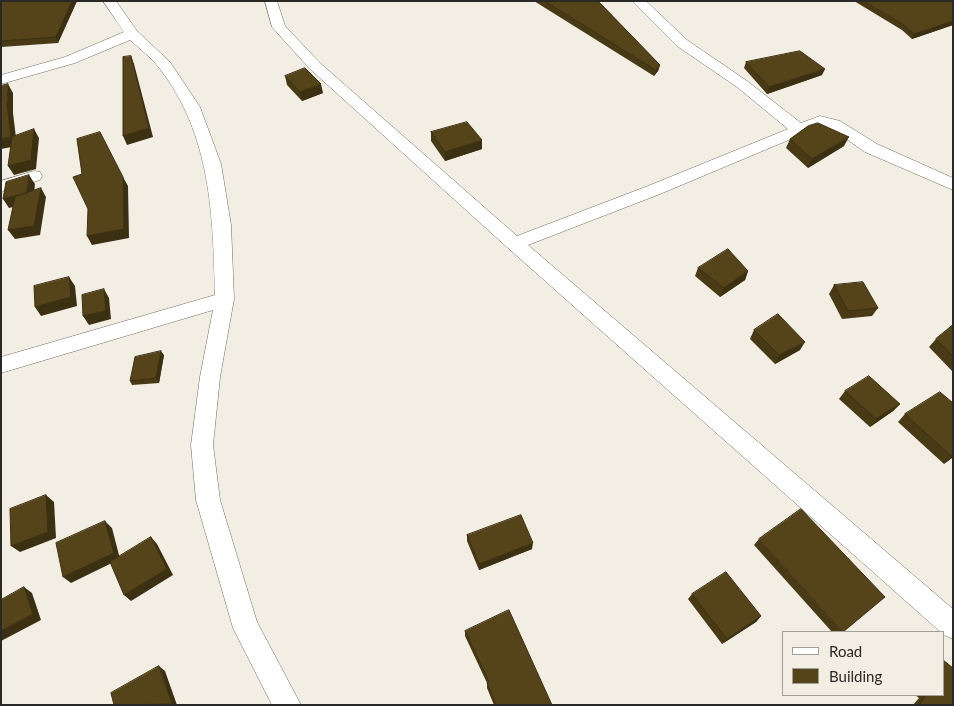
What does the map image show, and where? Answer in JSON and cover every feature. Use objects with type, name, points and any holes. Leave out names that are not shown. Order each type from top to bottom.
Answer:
[{"type":"street","points":[[108,1],[132,34],[165,64],[193,108],[205,136],[213,164],[222,225],[225,298],[210,377],[202,445],[208,500],[224,560],[246,628],[287,705]]},
{"type":"street","points":[[271,1],[279,27],[298,49],[514,244],[953,626]]},
{"type":"street","points":[[638,1],[682,43],[742,84],[798,129]]},
{"type":"street","points":[[1,80],[70,60],[132,34]]},
{"type":"street","points":[[514,244],[707,169],[820,121],[830,122],[869,147],[906,162],[953,185]]},
{"type":"street","points":[[1,187],[34,176]]},
{"type":"street","points":[[1,365],[225,298]]},
{"type":"building","points":[[1,1],[72,1],[56,37],[1,41]]},
{"type":"building","points":[[545,1],[598,1],[660,65],[656,70]]},
{"type":"building","points":[[864,1],[953,1],[953,21],[914,34],[904,25]]},
{"type":"building","points":[[800,51],[825,69],[769,87],[746,62]]},
{"type":"building","points":[[131,56],[149,128],[123,136],[123,57]]},
{"type":"building","points":[[305,68],[321,84],[300,92],[285,76]]},
{"type":"building","points":[[8,84],[7,104],[11,137],[1,139],[1,86]]},
{"type":"building","points":[[467,122],[482,140],[445,152],[431,132]]},
{"type":"building","points":[[818,123],[849,137],[812,159],[790,139],[808,126]]},
{"type":"building","points":[[34,129],[31,160],[8,166],[12,137]]},
{"type":"building","points":[[100,132],[123,177],[124,229],[87,236],[88,209],[73,177],[82,174],[77,139]]},
{"type":"building","points":[[29,175],[27,193],[3,199],[6,182]]},
{"type":"building","points":[[41,188],[34,226],[8,230],[15,197]]},
{"type":"building","points":[[728,249],[748,271],[724,288],[698,268]]},
{"type":"building","points":[[69,277],[71,297],[35,307],[34,286]]},
{"type":"building","points":[[863,282],[878,308],[848,311],[834,285]]},
{"type":"building","points":[[104,289],[106,311],[83,316],[82,295]]},
{"type":"building","points":[[778,314],[805,342],[779,355],[754,330]]},
{"type":"building","points":[[953,325],[953,356],[936,339]]},
{"type":"building","points":[[161,351],[156,378],[130,381],[135,357]]},
{"type":"building","points":[[869,376],[900,404],[876,419],[845,391]]},
{"type":"building","points":[[940,392],[953,403],[953,455],[951,456],[905,414]]},
{"type":"building","points":[[46,495],[48,532],[11,546],[10,509]]},
{"type":"building","points":[[801,509],[885,597],[842,631],[759,539]]},
{"type":"building","points":[[521,515],[533,543],[479,564],[467,535]]},
{"type":"building","points":[[105,521],[114,553],[63,577],[56,543]]},
{"type":"building","points":[[151,537],[167,569],[124,595],[110,562]]},
{"type":"building","points":[[726,572],[761,616],[727,639],[692,594]]},
{"type":"building","points":[[24,587],[33,614],[1,631],[1,600]]},
{"type":"building","points":[[509,610],[552,705],[496,705],[487,683],[489,682],[465,631]]},
{"type":"building","points":[[944,661],[953,668],[953,705],[919,705],[925,696],[944,696]]},
{"type":"building","points":[[159,666],[172,704],[114,705],[111,693]]}]
